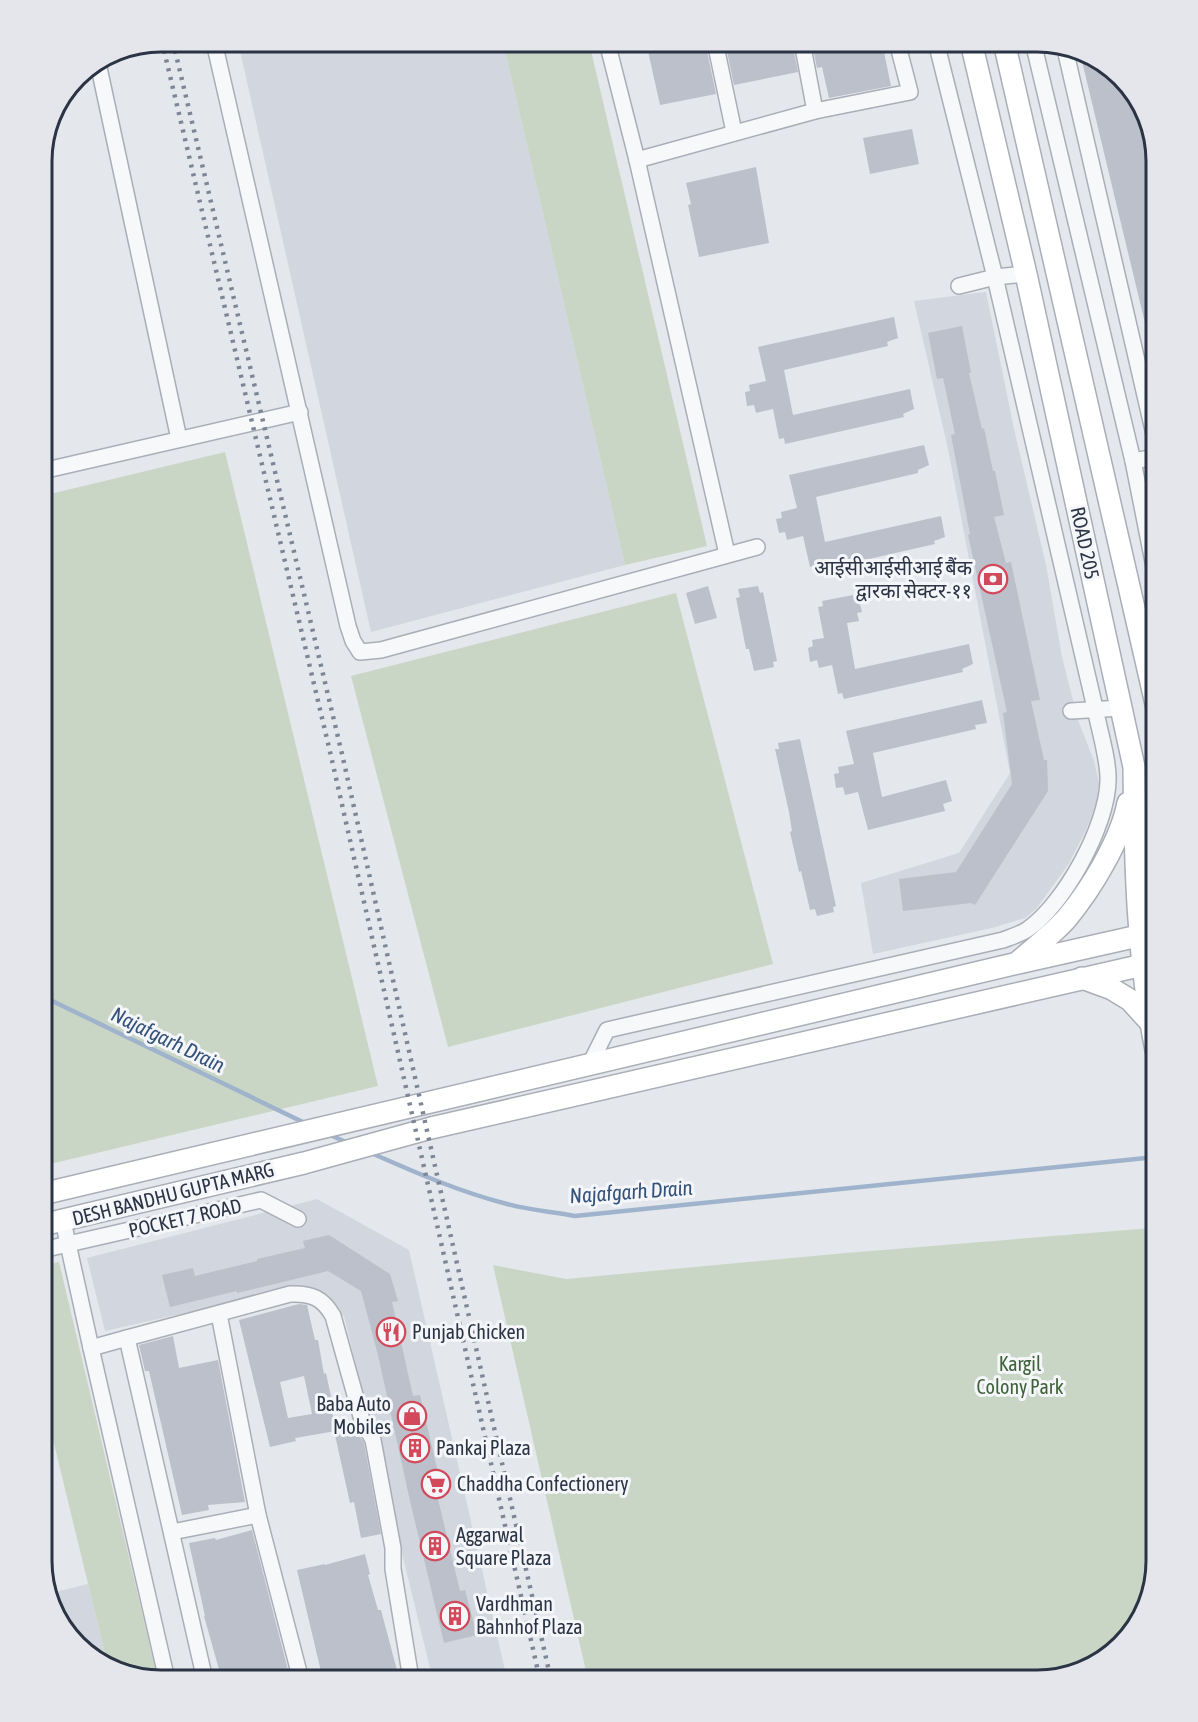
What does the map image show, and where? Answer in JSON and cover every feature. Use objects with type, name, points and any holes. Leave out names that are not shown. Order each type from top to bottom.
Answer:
[{"type":"street","points":[[217,53],[348,626],[360,652],[381,650],[728,554],[757,548]]},
{"type":"street","points":[[610,53],[637,160],[728,554]]},
{"type":"street","points":[[717,53],[734,132]]},
{"type":"street","points":[[804,53],[815,111]]},
{"type":"street","points":[[637,160],[815,111],[910,92],[900,53]]},
{"type":"street","points":[[589,1066],[607,1030],[1003,940],[1028,929],[1056,901],[1090,845],[1106,804],[1108,778],[1095,708],[995,277],[939,53]]},
{"type":"street","name":"ROAD 205","points":[[974,53],[1026,274],[1134,767],[1134,834],[1146,920]]},
{"type":"street","name":"ROAD 205","points":[[1007,53],[1146,660]]},
{"type":"street","points":[[1036,53],[1133,461],[1146,527]]},
{"type":"street","points":[[1067,57],[1146,400]]},
{"type":"street","points":[[100,72],[179,439]]},
{"type":"street","points":[[959,286],[995,277],[1026,274]]},
{"type":"street","points":[[53,468],[300,412]]},
{"type":"street","points":[[1133,461],[1146,459]]},
{"type":"street","points":[[1071,711],[1121,708]]},
{"type":"street","points":[[1018,963],[1066,919],[1103,865],[1125,817],[1134,767]]},
{"type":"street","name":"DESH BANDHU GUPTA MARG","points":[[52,1192],[1146,934]]},
{"type":"street","name":"DESH BANDHU GUPTA MARG","points":[[52,1223],[304,1163],[431,1128],[1146,964]]},
{"type":"street","points":[[1081,978],[1112,989],[1130,1000],[1146,1018]]},
{"type":"street","name":"POCKET 7 ROAD","points":[[52,1248],[261,1200],[298,1219]]},
{"type":"street","points":[[63,1221],[165,1669]]},
{"type":"street","points":[[91,1348],[290,1294],[306,1293],[319,1298],[327,1305],[333,1316],[359,1412],[373,1440],[393,1548],[393,1569],[409,1669]]},
{"type":"street","points":[[219,1314],[258,1515],[298,1669]]},
{"type":"street","points":[[127,1338],[203,1669]]},
{"type":"street","points":[[172,1532],[258,1515]]},
{"type":"shaded area","points":[[240,53],[506,53],[625,565],[371,632]]},
{"type":"shaded area","points":[[986,292],[1014,429],[1046,565],[1062,657],[1078,720],[1094,761],[1099,783],[1096,806],[1068,865],[1036,909],[1025,918],[992,928],[873,954],[861,883],[959,853],[1010,773],[948,449],[914,301]]},
{"type":"shaded area","points":[[317,1199],[409,1250],[505,1669],[430,1669],[344,1316],[303,1286],[105,1331],[87,1258]]},
{"type":"shaded area","points":[[88,1584],[105,1654],[75,1627],[57,1591]]},
{"type":"green space","points":[[506,53],[592,53],[707,546],[625,565]]},
{"type":"green space","points":[[225,452],[378,1086],[52,1164],[53,493]]},
{"type":"green space","points":[[676,593],[773,964],[448,1047],[351,676]]},
{"type":"green space","name":"Kargil Colony Park","points":[[1146,1228],[1146,1560],[1142,1588],[1131,1615],[1123,1627],[1103,1647],[1091,1655],[1050,1669],[586,1669],[493,1265],[566,1279]]},
{"type":"green space","points":[[59,1262],[155,1669],[134,1666],[105,1654],[52,1436],[52,1264]]},
{"type":"building","points":[[648,53],[707,53],[716,94],[660,105]]},
{"type":"building","points":[[727,53],[794,53],[798,72],[734,85]]},
{"type":"building","points":[[814,53],[884,53],[891,86],[829,98],[822,67],[817,68]]},
{"type":"building","points":[[1082,63],[1103,75],[1123,95],[1131,107],[1142,134],[1146,162],[1146,327]]},
{"type":"building","points":[[912,129],[919,164],[870,174],[863,138]]},
{"type":"building","points":[[756,167],[769,243],[699,257],[688,205],[691,204],[686,183]]},
{"type":"building","points":[[894,317],[898,338],[887,342],[888,346],[784,370],[793,415],[910,389],[914,409],[903,414],[904,417],[785,444],[784,438],[779,439],[773,409],[756,413],[754,405],[747,406],[745,392],[750,391],[749,385],[766,381],[758,347]]},
{"type":"building","points":[[962,326],[971,373],[969,373],[1004,515],[994,517],[1006,563],[1011,562],[1040,700],[1031,701],[1044,760],[1047,760],[1048,791],[975,905],[971,903],[903,911],[899,879],[956,872],[1012,784],[1003,713],[1007,712],[968,535],[970,534],[951,435],[955,434],[943,378],[937,379],[928,333]]},
{"type":"building","points":[[924,445],[929,465],[918,470],[918,473],[816,497],[825,542],[941,516],[945,537],[934,541],[935,544],[816,571],[815,566],[810,567],[803,536],[787,540],[785,532],[779,533],[776,519],[782,518],[781,512],[797,508],[789,475]]},
{"type":"building","points":[[708,586],[717,618],[695,624],[686,593]]},
{"type":"building","points":[[758,586],[760,593],[763,592],[777,661],[773,662],[774,667],[754,671],[749,649],[746,649],[736,598],[740,597],[738,589]]},
{"type":"building","points":[[853,595],[853,597],[858,596],[862,612],[857,613],[859,621],[847,623],[855,669],[969,644],[973,664],[962,669],[963,672],[844,699],[842,693],[838,694],[832,665],[819,668],[817,660],[810,662],[808,648],[813,646],[812,640],[824,638],[818,607],[823,606],[822,601]]},
{"type":"building","points":[[982,700],[987,723],[975,725],[976,729],[873,753],[882,797],[946,780],[952,801],[943,804],[945,811],[868,830],[858,792],[845,795],[843,787],[836,788],[834,774],[839,773],[838,767],[854,764],[846,731]]},
{"type":"building","points":[[800,739],[836,906],[833,907],[834,912],[817,916],[815,909],[810,910],[801,871],[799,872],[775,749],[779,749],[778,743]]},
{"type":"building","points":[[329,1235],[390,1274],[398,1301],[392,1302],[413,1396],[420,1395],[443,1494],[437,1495],[460,1591],[465,1590],[477,1635],[444,1643],[378,1355],[361,1291],[328,1271],[170,1307],[162,1275],[193,1268],[195,1276],[305,1248],[303,1241]]},
{"type":"building","points":[[299,1304],[307,1305],[315,1340],[318,1340],[324,1374],[326,1373],[336,1431],[295,1438],[296,1441],[270,1447],[239,1320]],"holes":[[[304,1376],[312,1414],[288,1418],[280,1382]]]},
{"type":"building","points":[[173,1336],[179,1368],[218,1360],[245,1502],[208,1505],[209,1510],[182,1515],[149,1371],[145,1371],[139,1345]]},
{"type":"building","points":[[356,1430],[364,1443],[381,1534],[361,1538],[354,1502],[350,1503],[335,1435]]},
{"type":"building","points":[[252,1530],[288,1669],[219,1669],[204,1616],[189,1543],[215,1538],[216,1540]]},
{"type":"building","points":[[365,1554],[370,1574],[368,1575],[378,1610],[381,1610],[397,1669],[320,1669],[297,1570]]},
{"type":"waterway","name":"Najafgarh Drain","points":[[52,1001],[307,1124]]},
{"type":"waterway","name":"Najafgarh Drain","points":[[328,1134],[348,1143]]},
{"type":"waterway","name":"Najafgarh Drain","points":[[369,1152],[472,1194],[524,1208],[575,1216],[1146,1158]]},
{"type":"railway","points":[[165,53],[331,756],[538,1669]]},
{"type":"railway","points":[[176,53],[342,754],[549,1669]]},
{"type":"place","name":"आईसीआईसीआई बैंक द्वारका सेक्टर-११","points":[[993,579]]},
{"type":"place","name":"Punjab Chicken","points":[[391,1332]]},
{"type":"place","name":"Baba Auto Mobiles","points":[[412,1416]]},
{"type":"place","name":"Pankaj Plaza","points":[[415,1448]]},
{"type":"place","name":"Chaddha Confectionery","points":[[436,1484]]},
{"type":"place","name":"Aggarwal Square Plaza","points":[[435,1546]]},
{"type":"place","name":"Vardhman Bahnhof Plaza","points":[[455,1616]]}]
